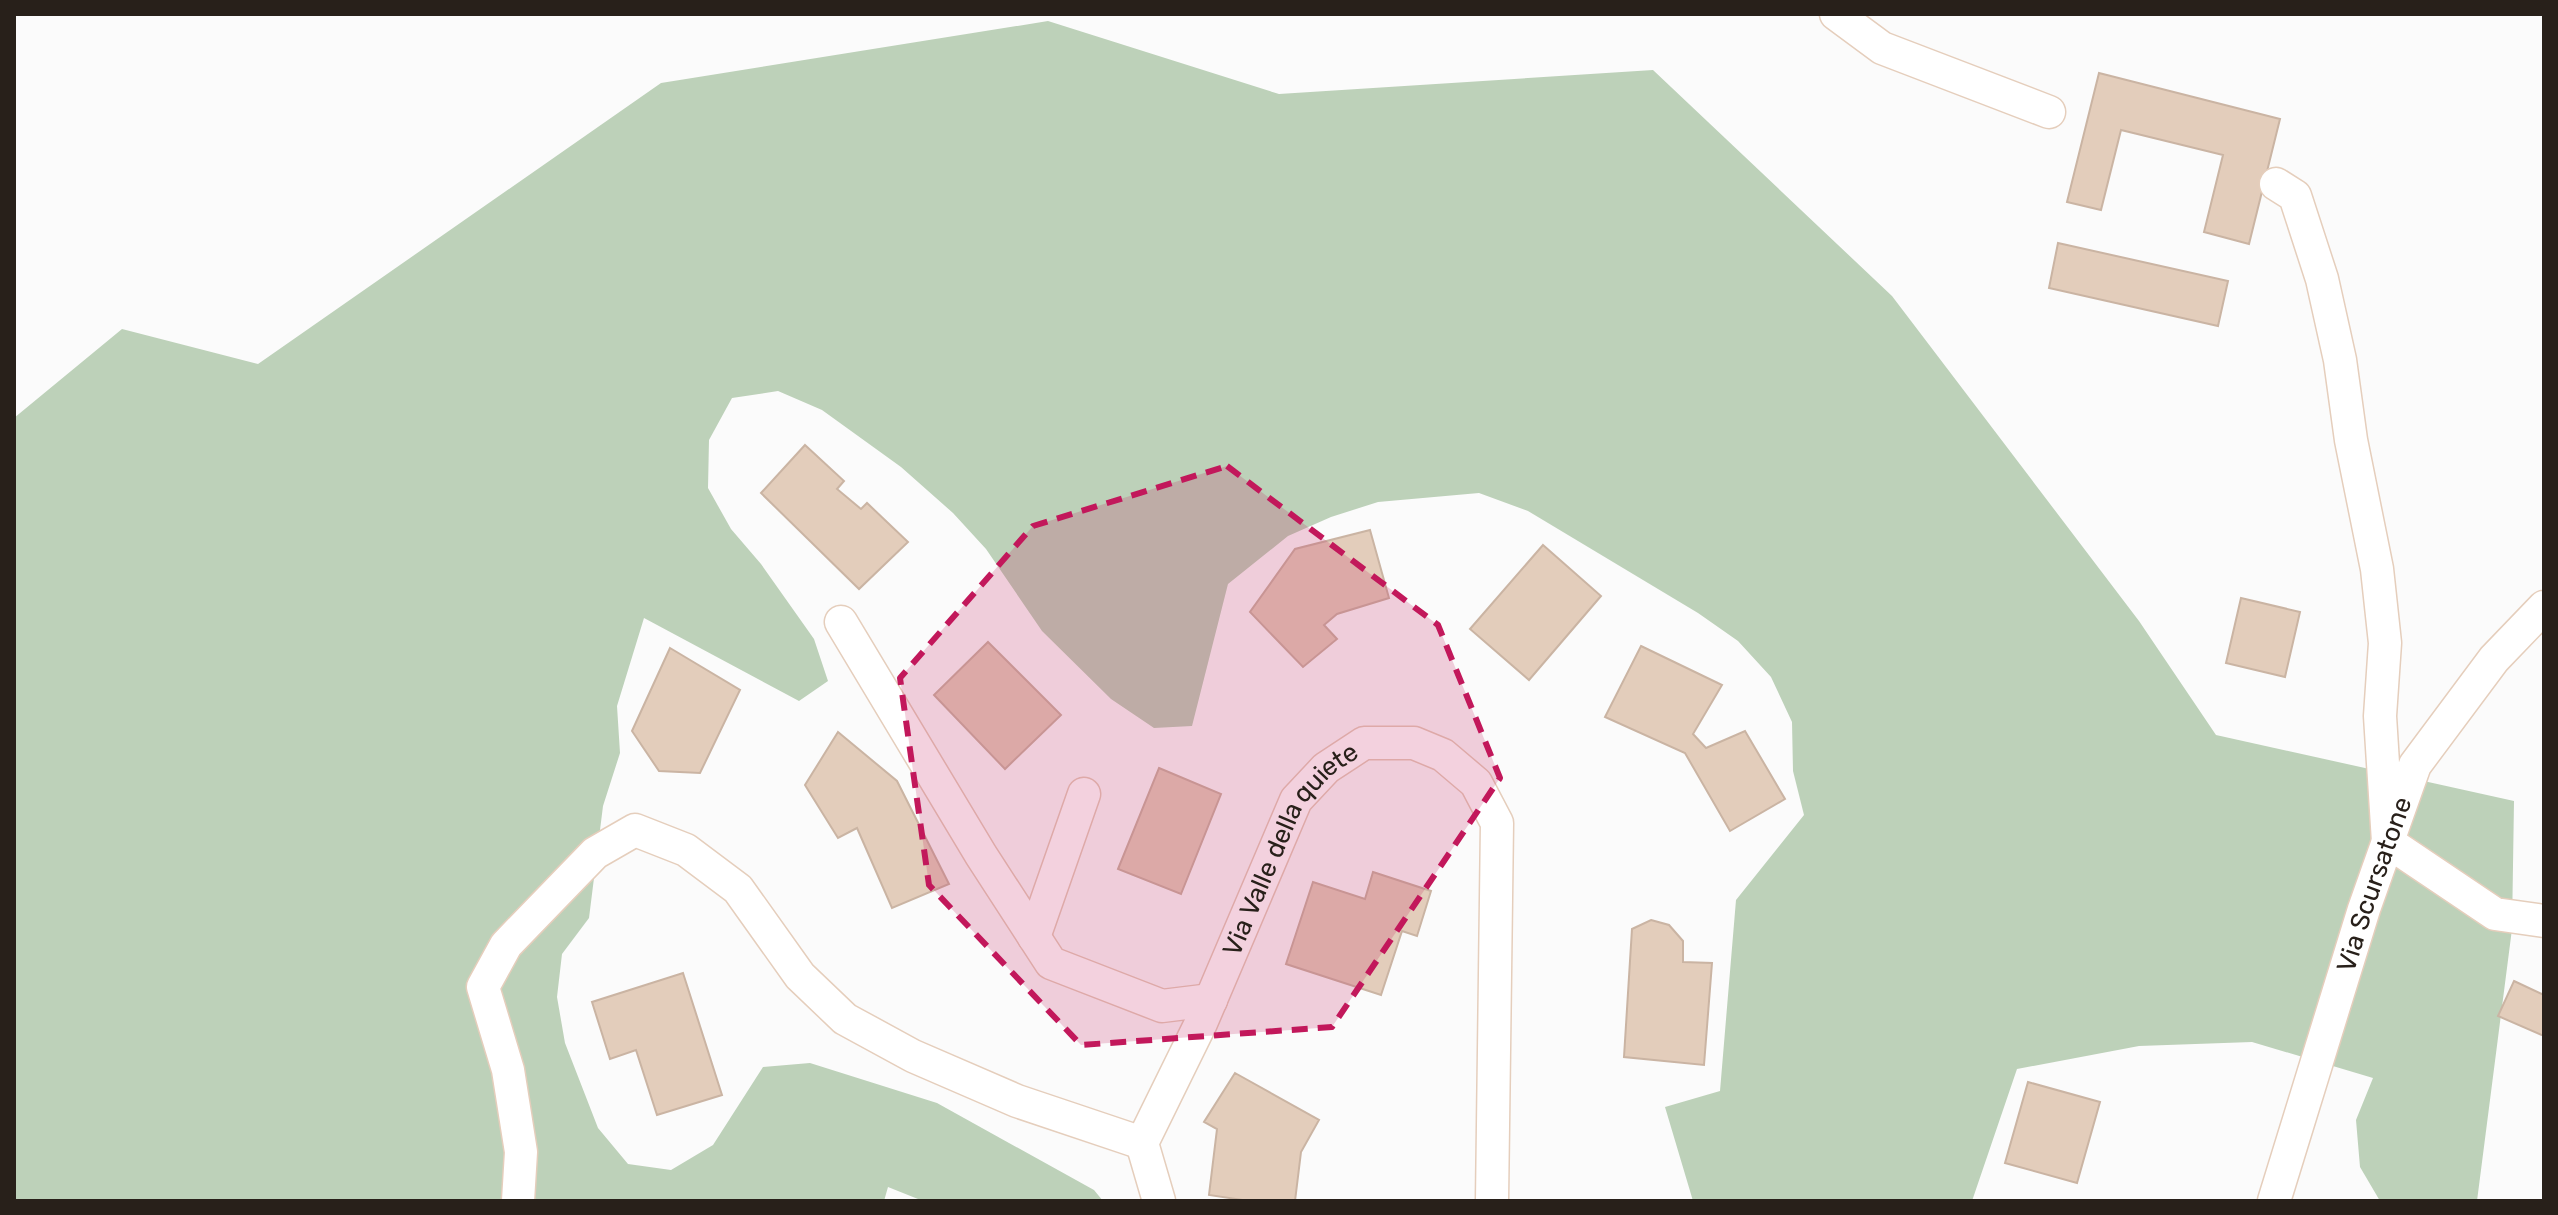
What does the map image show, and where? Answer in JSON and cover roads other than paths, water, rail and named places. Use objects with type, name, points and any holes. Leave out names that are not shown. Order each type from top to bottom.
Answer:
[{"type":"street","points":[[1836,14],[1882,48],[2049,112]]},
{"type":"street","points":[[2276,184],[2295,196],[2322,279],[2340,360],[2351,440],[2377,569],[2385,643],[2380,716],[2388,842],[2495,914],[2544,921]]},
{"type":"street","name":"Via Scursatone","points":[[2274,1201],[2364,909],[2415,765],[2494,659],[2544,607]]},
{"type":"street","points":[[841,622],[981,855],[1051,963],[1162,1006],[1211,1000]]},
{"type":"street","name":"Via Valle della quiete","points":[[1142,1143],[1211,1000],[1296,800],[1326,768],[1364,743],[1414,743],[1443,755],[1476,783],[1497,823],[1492,1201]]},
{"type":"street","points":[[1034,937],[1084,794]]},
{"type":"street","points":[[518,1201],[521,1152],[508,1070],[483,987],[506,945],[583,864],[595,853],[635,830],[686,850],[738,889],[800,976],[845,1019],[913,1056],[1004,1095],[1142,1143],[1159,1201]]}]
